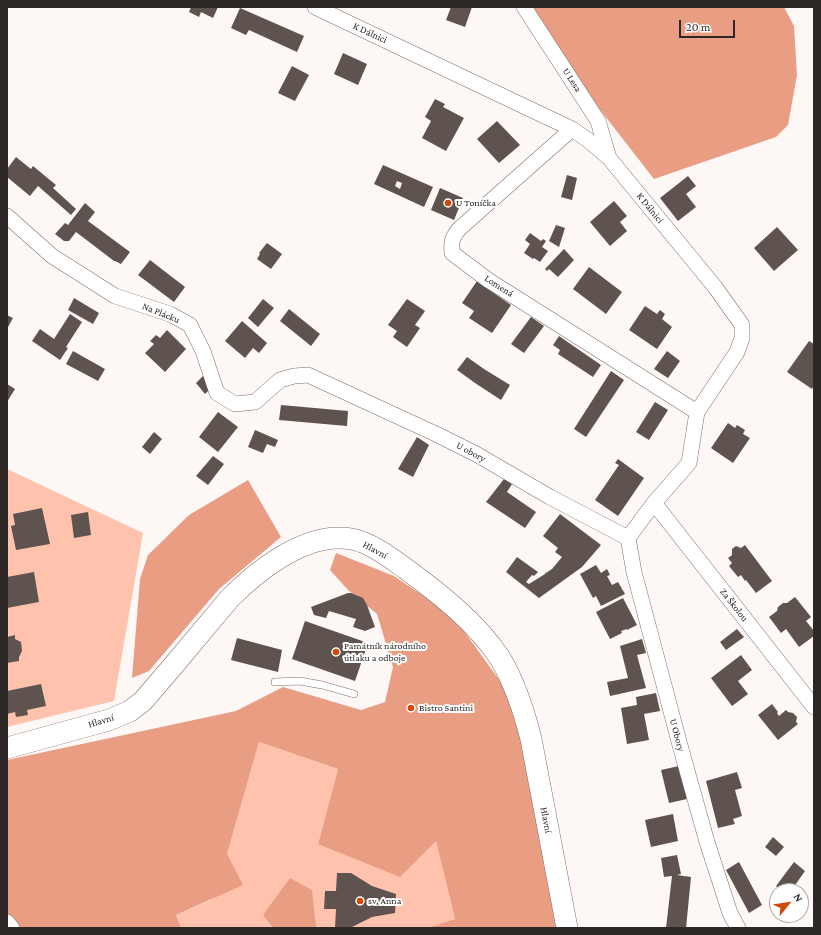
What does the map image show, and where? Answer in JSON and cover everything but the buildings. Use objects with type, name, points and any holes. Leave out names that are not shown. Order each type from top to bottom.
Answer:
[{"type":"street","name":"K Dálnici","points":[[315,7],[572,129],[588,140],[609,158],[715,287],[742,325],[742,338],[737,352],[697,412],[689,463],[654,503],[628,538]]},
{"type":"street","name":"U Lesa","points":[[524,7],[598,121],[609,158]]},
{"type":"street","name":"Lomená","points":[[572,129],[459,230],[453,237],[451,244],[452,253],[488,280],[697,412]]},
{"type":"street","name":"Na Plácku","points":[[7,216],[52,256],[115,296],[170,314],[190,325],[203,350],[217,393],[235,404],[254,402],[280,380],[294,376],[308,376]]},
{"type":"street","name":"U obory","points":[[308,376],[469,450],[550,497],[628,538]]},
{"type":"street","name":"Za Školou","points":[[654,503],[814,707]]},
{"type":"street","name":"Hlavní","points":[[7,748],[109,720],[130,711],[143,701],[240,587],[280,558],[308,543],[324,539],[350,538],[382,552],[442,597],[486,639],[508,672],[524,711],[530,733],[567,928]]},
{"type":"street","name":"U Obory","points":[[628,538],[634,572],[706,842],[730,913],[738,928]]},
{"type":"street","points":[[7,922],[12,928]]},
{"type":"lane","points":[[275,682],[300,682],[322,685],[354,694]]},
{"type":"shaded area","points":[[520,7],[784,7],[794,26],[797,75],[788,125],[776,137],[654,179]]},
{"type":"shaded area","points":[[7,469],[143,533],[114,701],[7,727]]},
{"type":"shaded area","points":[[248,480],[281,537],[219,589],[149,671],[132,678],[140,579],[148,555],[189,515]]},
{"type":"shaded area","points":[[336,553],[394,576],[453,616],[503,685],[529,759],[561,928],[427,928],[455,919],[436,841],[400,877],[318,844],[338,769],[259,742],[227,854],[243,885],[176,915],[181,928],[19,928],[7,916],[7,760],[236,711],[283,687],[361,710],[385,702],[393,667],[377,614],[348,590],[330,570]]},
{"type":"shaded area","points":[[259,742],[338,769],[318,844],[436,840],[455,919],[427,928],[317,928],[263,915],[273,928],[181,928],[176,915],[211,900],[227,854]]},
{"type":"shaded area","points":[[290,878],[312,890],[317,928],[273,928],[263,915]]},
{"type":"place","name":"U Toníčka","points":[[448,203]]},
{"type":"place","name":"Památník národního útlaku a odboje","points":[[336,652]]},
{"type":"place","name":"Bistro Santini","points":[[411,708]]},
{"type":"place","name":"sv. Anna","points":[[360,901]]}]
